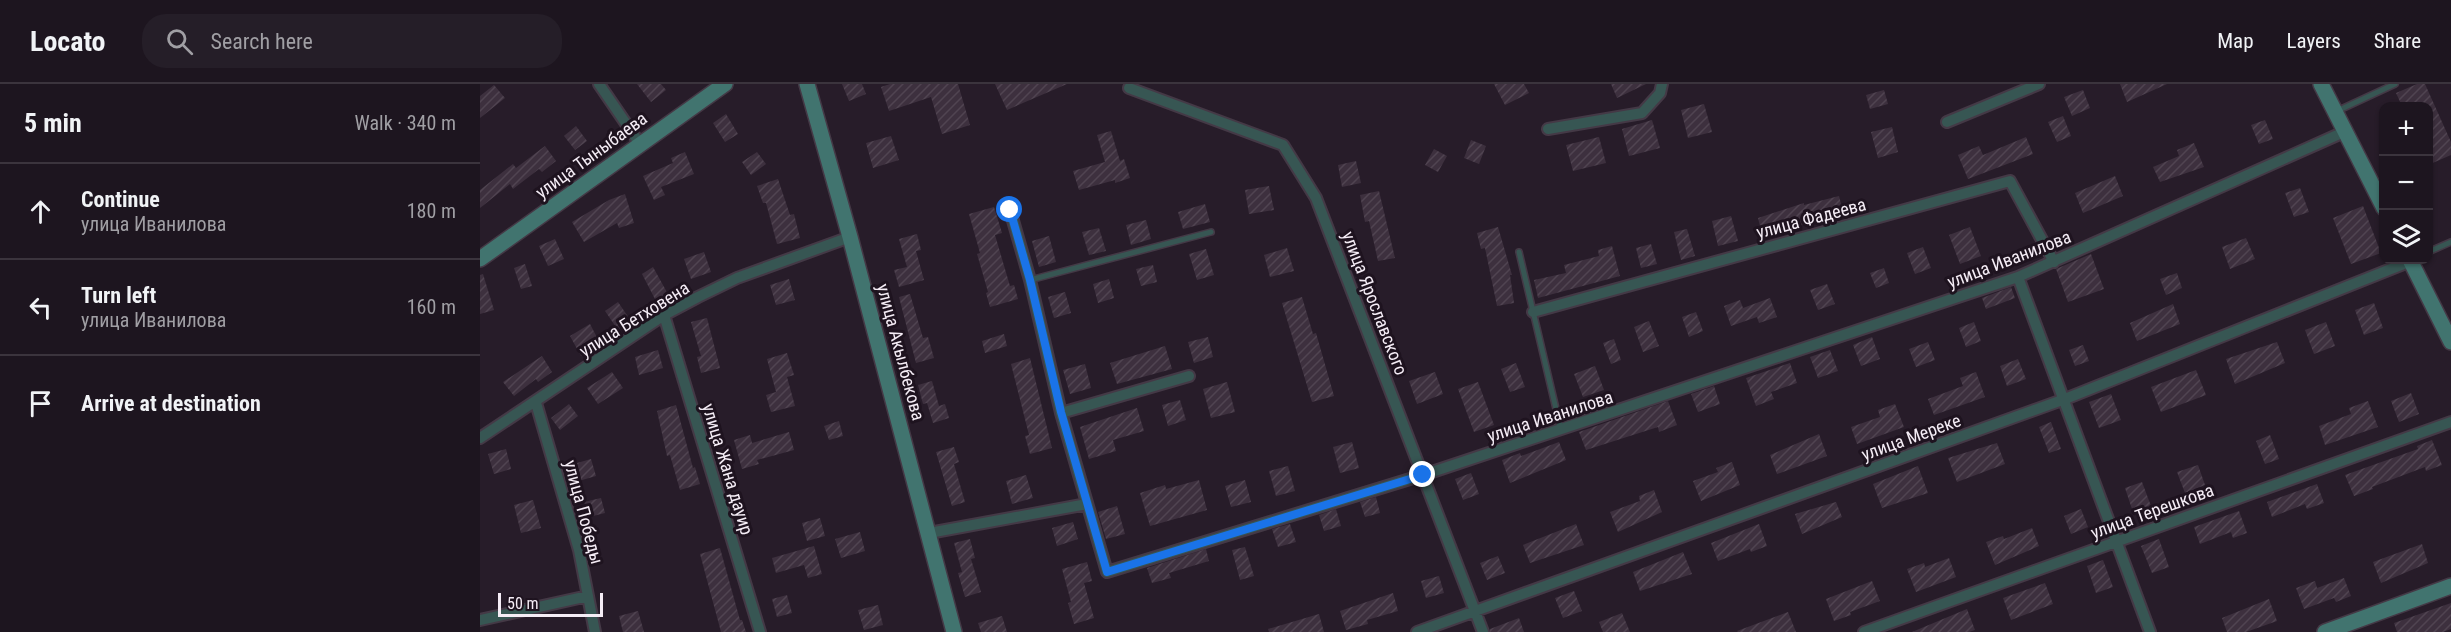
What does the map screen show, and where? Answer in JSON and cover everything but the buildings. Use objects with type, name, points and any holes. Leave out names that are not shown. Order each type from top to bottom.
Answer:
[{"type":"street","points":[[599,84],[640,144]]},
{"type":"street","name":"улица Тыныбаева","points":[[480,259],[725,84]]},
{"type":"street","name":"улица Акылбекова","points":[[807,84],[850,237],[954,632]]},
{"type":"street","points":[[1548,129],[1642,113],[1660,93],[1662,84]]},
{"type":"street","points":[[1947,122],[2039,84]]},
{"type":"street","points":[[2321,84],[2379,198]]},
{"type":"street","name":"улица Ярославского","points":[[1129,88],[1283,145],[1316,198],[1483,632]]},
{"type":"street","name":"улица Иванилова","points":[[1010,210],[1030,280],[1061,412],[1107,572],[1423,475],[2018,278],[2344,132]]},
{"type":"street","name":"улица Фадеева","points":[[1533,312],[2010,181],[2054,262]]},
{"type":"street","name":"улица Бетховена","points":[[480,438],[536,403],[664,315],[737,278],[850,237]]},
{"type":"street","name":"улица Мереке","points":[[1417,632],[2065,399],[2401,264]]},
{"type":"street","points":[[2413,264],[2451,342]]},
{"type":"street","points":[[2018,278],[2150,632]]},
{"type":"street","name":"улица Жана дауир","points":[[664,315],[760,632]]},
{"type":"street","points":[[1061,412],[1190,376]]},
{"type":"street","name":"улица Победы","points":[[536,403],[579,550],[595,632]]},
{"type":"street","name":"улица Терешкова","points":[[1864,632],[2451,422]]},
{"type":"street","points":[[929,533],[1088,504]]},
{"type":"street","points":[[2325,632],[2451,586]]},
{"type":"street","points":[[480,620],[588,596]]},
{"type":"lane","points":[[2334,112],[2395,84]]},
{"type":"lane","points":[[1030,280],[1211,232]]},
{"type":"lane","points":[[2433,250],[2451,242]]},
{"type":"lane","points":[[1519,252],[1561,430]]},
{"type":"route","points":[[1010,210],[1030,280],[1061,412],[1107,572],[1423,475]]}]
